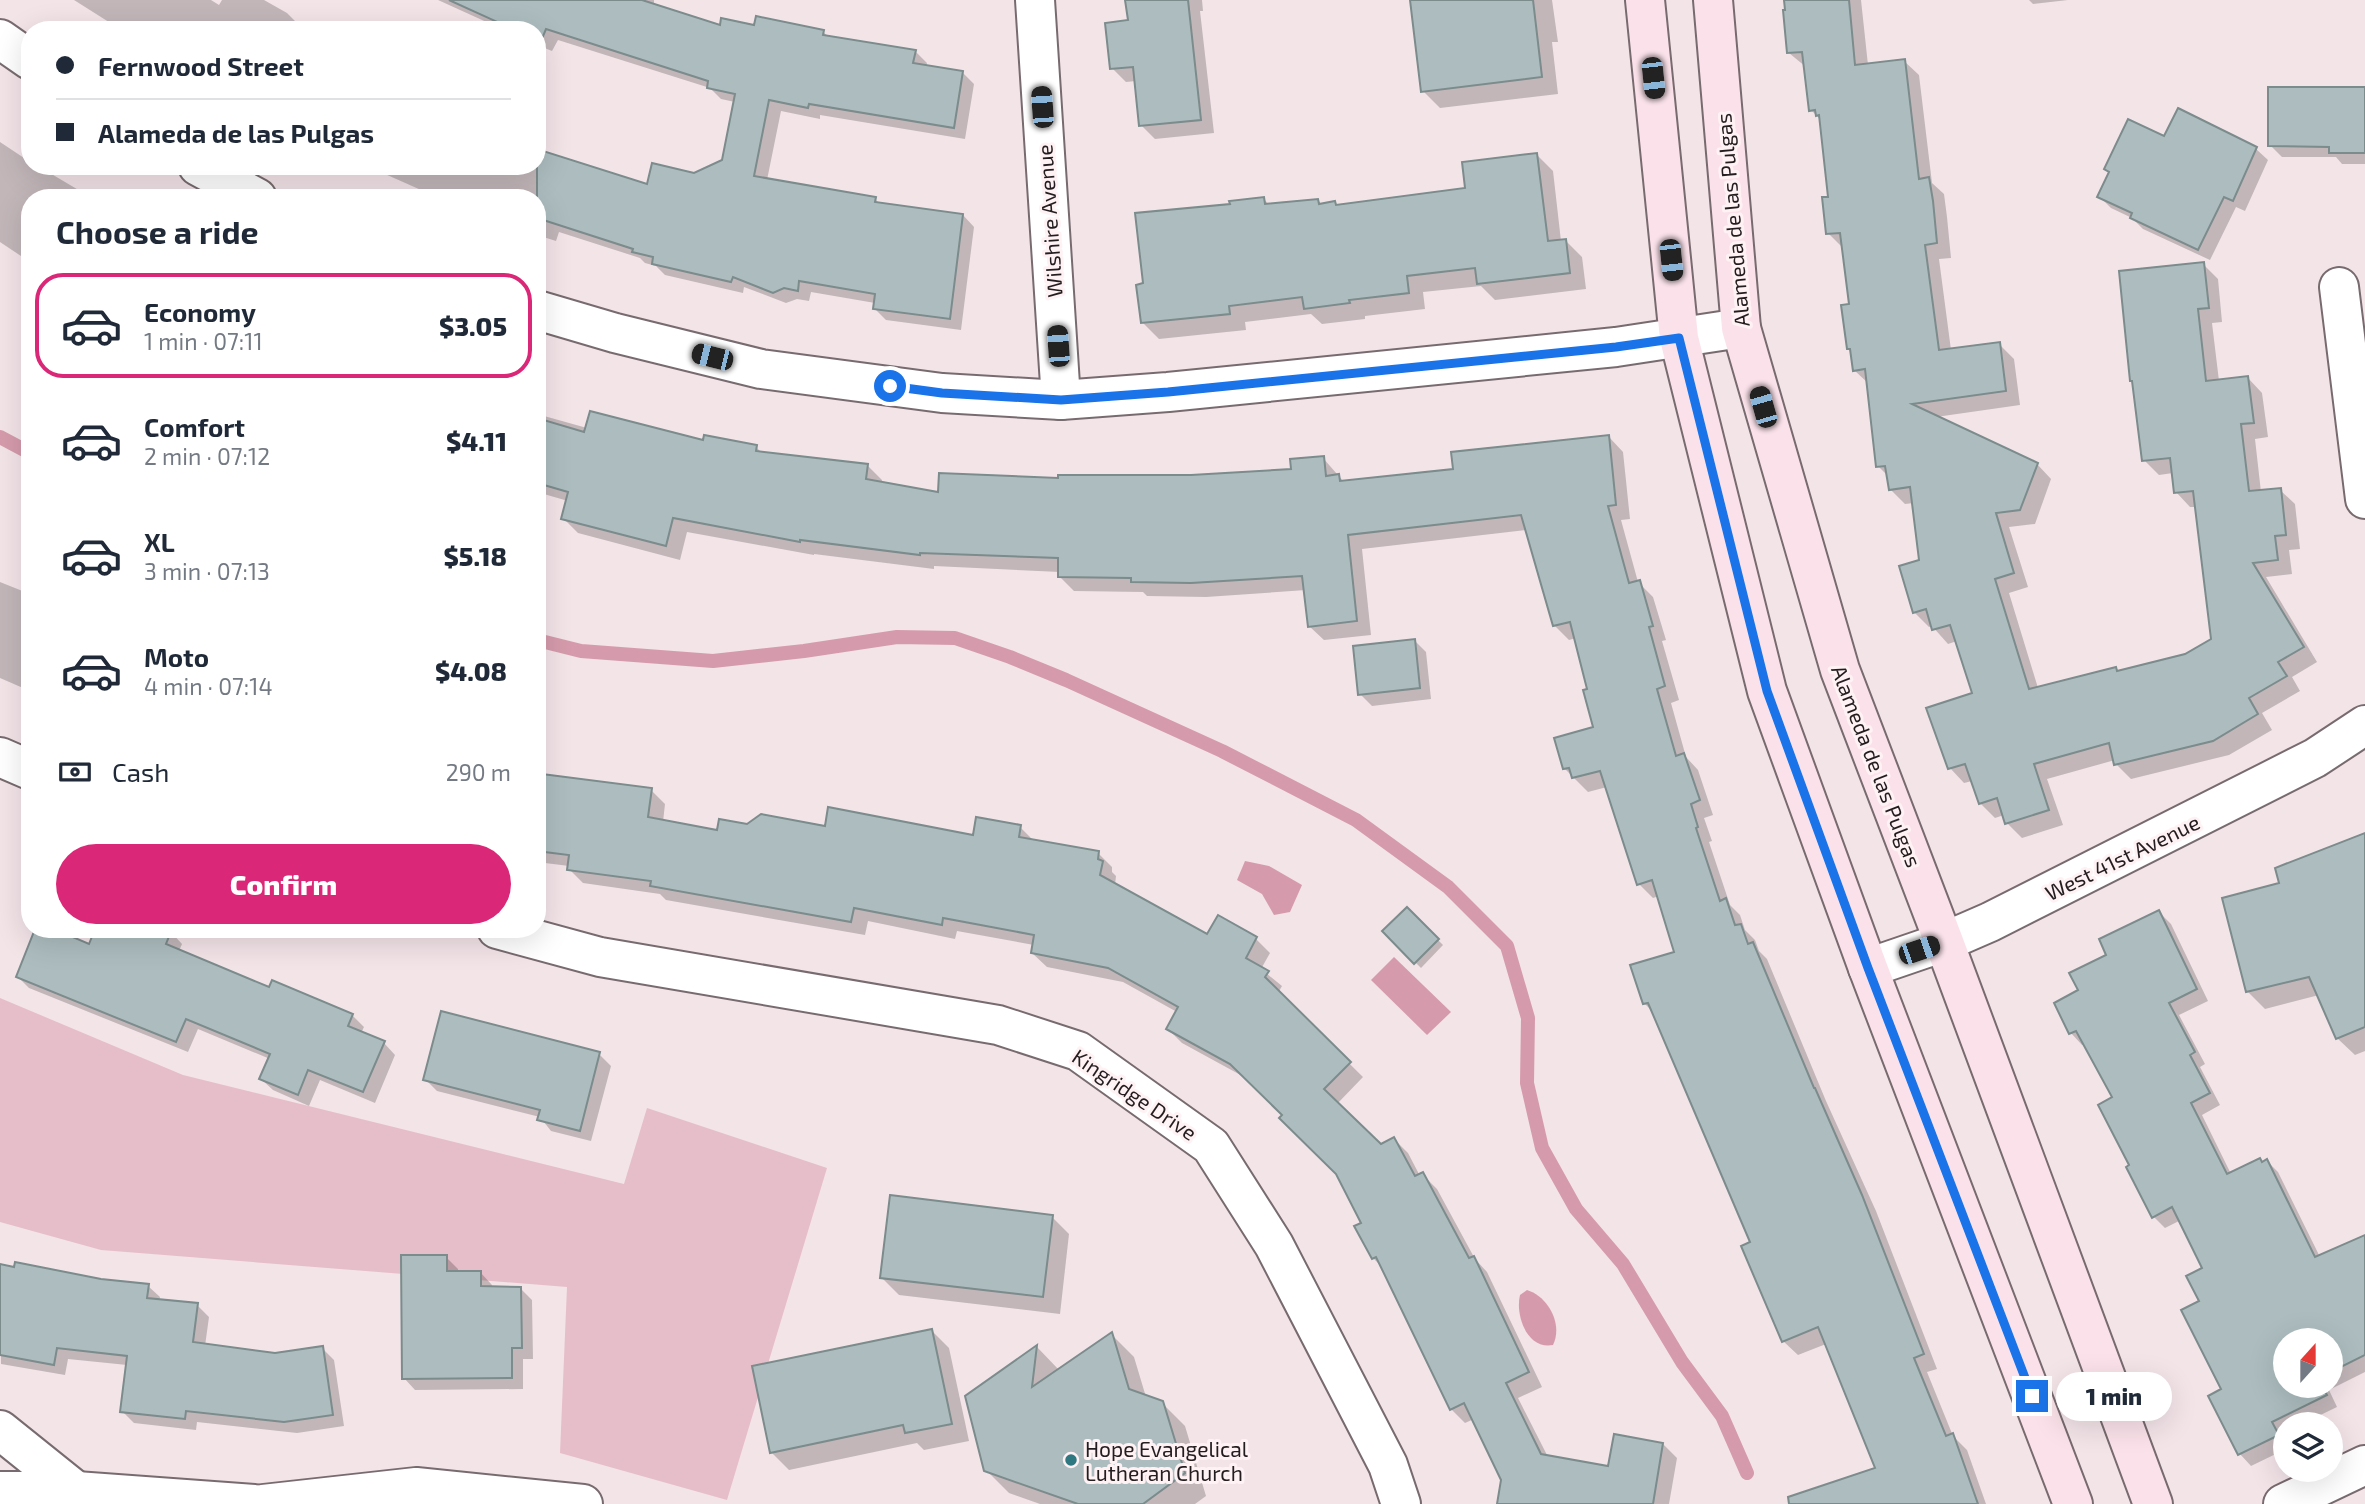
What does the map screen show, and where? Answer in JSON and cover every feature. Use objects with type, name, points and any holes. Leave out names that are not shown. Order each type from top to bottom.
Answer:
[{"type":"main road","points":[[1645,0],[1679,338],[1767,691],[1868,968],[2073,1504]]},
{"type":"main road","name":"Alameda de las Pulgas","points":[[1713,0],[1741,328],[1840,670],[2153,1504]]},
{"type":"street","name":"Wilshire Avenue","points":[[1035,0],[1061,400]]},
{"type":"street","points":[[0,39],[21,54]]},
{"type":"street","points":[[215,175],[240,189]]},
{"type":"street","points":[[2339,288],[2365,499]]},
{"type":"street","points":[[546,313],[615,333],[761,369],[942,393],[1061,400],[1168,392],[1616,347],[1741,328]]},
{"type":"street","name":"West 41st Avenue","points":[[1868,968],[1944,942],[1990,922],[2199,819],[2315,758],[2365,725]]},
{"type":"street","points":[[0,757],[21,766]]},
{"type":"street","name":"Kingridge Drive","points":[[530,938],[600,957],[999,1025],[1078,1051],[1211,1146],[1274,1245],[1388,1465],[1401,1504]]},
{"type":"street","points":[[0,1430],[72,1498]]},
{"type":"street","points":[[2283,1504],[2365,1465]]},
{"type":"street","points":[[263,1504],[416,1487],[583,1504]]},
{"type":"street","points":[[0,1491],[72,1498],[254,1504]]},
{"type":"shaded area","points":[[1245,861],[1269,866],[1302,885],[1290,912],[1274,915],[1262,894],[1237,880]]},
{"type":"shaded area","points":[[1394,957],[1451,1012],[1427,1035],[1371,980]]},
{"type":"shaded area","points":[[0,998],[183,1075],[624,1184],[647,1108],[827,1168],[727,1500],[560,1453],[567,1287],[101,1250],[0,1222]]},
{"type":"shaded area","points":[[1527,1290],[1542,1299],[1552,1313],[1556,1329],[1553,1345],[1536,1342],[1521,1321],[1520,1295]]},
{"type":"building","points":[[449,0],[642,0],[720,25],[721,18],[754,25],[756,16],[824,30],[823,35],[916,50],[913,63],[963,71],[954,128],[769,100],[754,176],[876,197],[875,202],[963,214],[950,319],[873,309],[875,294],[799,281],[798,291],[784,288],[773,293],[733,277],[731,282],[652,264],[653,257],[546,221],[546,189],[537,189],[537,175],[546,175],[546,152],[647,184],[652,163],[694,173],[722,160],[735,94],[707,88],[708,81],[546,29],[546,21],[495,21]]},
{"type":"building","points":[[1125,0],[1188,0],[1201,120],[1139,126],[1133,67],[1110,69],[1105,23],[1128,20]]},
{"type":"building","points":[[1410,0],[1533,0],[1542,77],[1421,92]]},
{"type":"building","points":[[1784,0],[1849,0],[1855,65],[1905,59],[1919,179],[1929,177],[1933,201],[1937,243],[1925,245],[1939,350],[2000,342],[2006,391],[1912,404],[2038,463],[2020,510],[1996,513],[2014,573],[1995,579],[2029,689],[2116,667],[2117,671],[2185,654],[2211,639],[2193,491],[2174,493],[2170,458],[2142,461],[2130,381],[2119,271],[2204,262],[2209,308],[2198,309],[2206,381],[2248,376],[2254,423],[2241,424],[2249,491],[2281,488],[2286,535],[2275,536],[2278,560],[2253,563],[2304,647],[2278,662],[2287,676],[2249,698],[2258,714],[2213,741],[2114,765],[2109,743],[2034,764],[2049,810],[2005,824],[1997,798],[1979,804],[1965,764],[1948,769],[1926,708],[1972,693],[1950,625],[1932,630],[1926,609],[1913,613],[1899,566],[1919,560],[1910,487],[1889,490],[1885,466],[1876,467],[1865,369],[1853,371],[1850,349],[1847,349],[1841,305],[1849,304],[1840,233],[1826,234],[1822,197],[1828,197],[1819,115],[1816,116],[1815,110],[1809,111],[1802,52],[1787,53]]},
{"type":"building","points":[[2268,87],[2365,87],[2365,153],[2329,153],[2329,147],[2268,146]]},
{"type":"building","points":[[2178,108],[2257,147],[2233,201],[2224,197],[2198,250],[2130,218],[2132,213],[2097,197],[2109,172],[2104,169],[2128,119],[2164,136]]},
{"type":"building","points":[[1537,153],[1548,241],[1566,239],[1570,273],[1477,284],[1475,268],[1407,276],[1409,293],[1349,300],[1350,303],[1304,309],[1302,297],[1229,306],[1230,314],[1141,323],[1136,285],[1143,283],[1135,213],[1230,204],[1229,201],[1264,197],[1265,204],[1318,199],[1319,204],[1335,201],[1336,205],[1465,188],[1462,162]]},
{"type":"building","points":[[590,411],[703,440],[704,435],[757,445],[756,451],[868,464],[866,479],[938,492],[939,473],[1058,478],[1058,475],[1191,475],[1291,469],[1290,459],[1324,456],[1326,476],[1339,474],[1340,481],[1453,469],[1451,452],[1609,435],[1616,505],[1608,506],[1629,583],[1640,580],[1665,686],[1657,689],[1676,756],[1684,753],[1700,800],[1691,804],[1720,901],[1726,898],[1735,925],[1741,924],[1748,944],[1753,942],[1862,1195],[1924,1354],[1914,1358],[1946,1436],[1953,1433],[1978,1504],[1789,1504],[1788,1497],[1875,1468],[1818,1327],[1782,1342],[1741,1246],[1750,1242],[1648,1003],[1643,1004],[1630,965],[1674,952],[1652,880],[1637,885],[1600,771],[1572,778],[1569,768],[1563,769],[1554,738],[1593,727],[1583,690],[1587,689],[1570,622],[1553,626],[1521,515],[1348,535],[1357,621],[1308,627],[1302,576],[1191,583],[1131,582],[1131,578],[1058,577],[1058,558],[920,555],[800,542],[673,518],[666,546],[561,519],[568,492],[546,486],[546,421],[584,432]]},
{"type":"building","points":[[1415,639],[1420,688],[1358,695],[1353,646]]},
{"type":"building","points":[[546,775],[652,788],[648,817],[717,830],[719,819],[747,824],[761,814],[825,826],[828,807],[973,835],[976,817],[1021,825],[1019,837],[1099,851],[1098,859],[1103,861],[1100,875],[1207,934],[1218,915],[1257,937],[1246,958],[1269,971],[1265,977],[1351,1062],[1324,1089],[1381,1144],[1394,1137],[1415,1176],[1423,1172],[1469,1258],[1474,1256],[1529,1372],[1506,1383],[1541,1454],[1608,1466],[1614,1434],[1663,1443],[1653,1504],[1497,1504],[1501,1480],[1464,1403],[1450,1410],[1376,1257],[1372,1259],[1354,1226],[1361,1223],[1336,1174],[1279,1118],[1282,1115],[1230,1064],[1166,1029],[1178,1007],[1108,968],[1031,953],[1034,935],[943,918],[942,925],[854,908],[851,922],[650,886],[651,881],[567,870],[569,855],[546,852]]},
{"type":"building","points":[[2365,833],[2365,1027],[2336,1039],[2309,977],[2246,992],[2222,898],[2279,883],[2275,868]]},
{"type":"building","points":[[1407,907],[1439,939],[1414,964],[1382,931]]},
{"type":"building","points":[[2159,910],[2197,989],[2169,1003],[2195,1052],[2190,1055],[2210,1093],[2191,1103],[2227,1174],[2260,1158],[2262,1162],[2267,1159],[2315,1257],[2365,1235],[2365,1355],[2343,1366],[2343,1328],[2273,1328],[2273,1398],[2321,1398],[2292,1412],[2273,1412],[2273,1438],[2238,1455],[2208,1396],[2221,1389],[2181,1310],[2199,1301],[2186,1276],[2202,1268],[2172,1207],[2152,1218],[2098,1105],[2112,1097],[2076,1031],[2069,1034],[2054,1003],[2078,990],[2069,973],[2106,955],[2099,939]]},
{"type":"building","points":[[31,938],[75,938],[89,944],[91,938],[168,938],[166,944],[269,987],[272,980],[353,1014],[348,1026],[385,1041],[363,1092],[308,1070],[298,1095],[259,1079],[270,1054],[186,1019],[176,1042],[16,977]]},
{"type":"building","points":[[441,1011],[600,1052],[580,1131],[537,1120],[540,1110],[423,1080]]},
{"type":"building","points":[[890,1195],[1053,1215],[1043,1297],[880,1278]]},
{"type":"building","points":[[401,1255],[447,1255],[447,1271],[481,1271],[481,1286],[521,1287],[522,1348],[512,1348],[512,1378],[402,1379]]},
{"type":"building","points":[[15,1262],[101,1279],[149,1284],[147,1298],[198,1303],[193,1342],[275,1353],[323,1346],[333,1415],[284,1422],[186,1411],[185,1419],[120,1412],[127,1356],[57,1348],[54,1365],[0,1355],[0,1264],[14,1267]]},
{"type":"building","points":[[932,1329],[952,1424],[905,1433],[903,1425],[770,1453],[752,1366]]},
{"type":"building","points":[[1112,1332],[1129,1389],[1163,1401],[1185,1473],[1143,1504],[1078,1504],[984,1471],[965,1396],[1037,1345],[1032,1387]]},
{"type":"waterway","points":[[0,437],[21,448]]},
{"type":"waterway","points":[[546,642],[581,651],[713,661],[897,637],[955,638],[1066,680],[1222,751],[1356,820],[1448,887],[1507,946],[1528,1018],[1527,1083],[1542,1148],[1576,1209],[1623,1264],[1682,1362],[1722,1416],[1747,1473]]},
{"type":"place","name":"Hope Evangelical Lutheran Church","points":[[1071,1460]]},
{"type":"route","points":[[890,386],[942,393],[1061,400],[1168,392],[1616,347],[1679,338],[1767,691],[1868,968],[2032,1396]]}]
